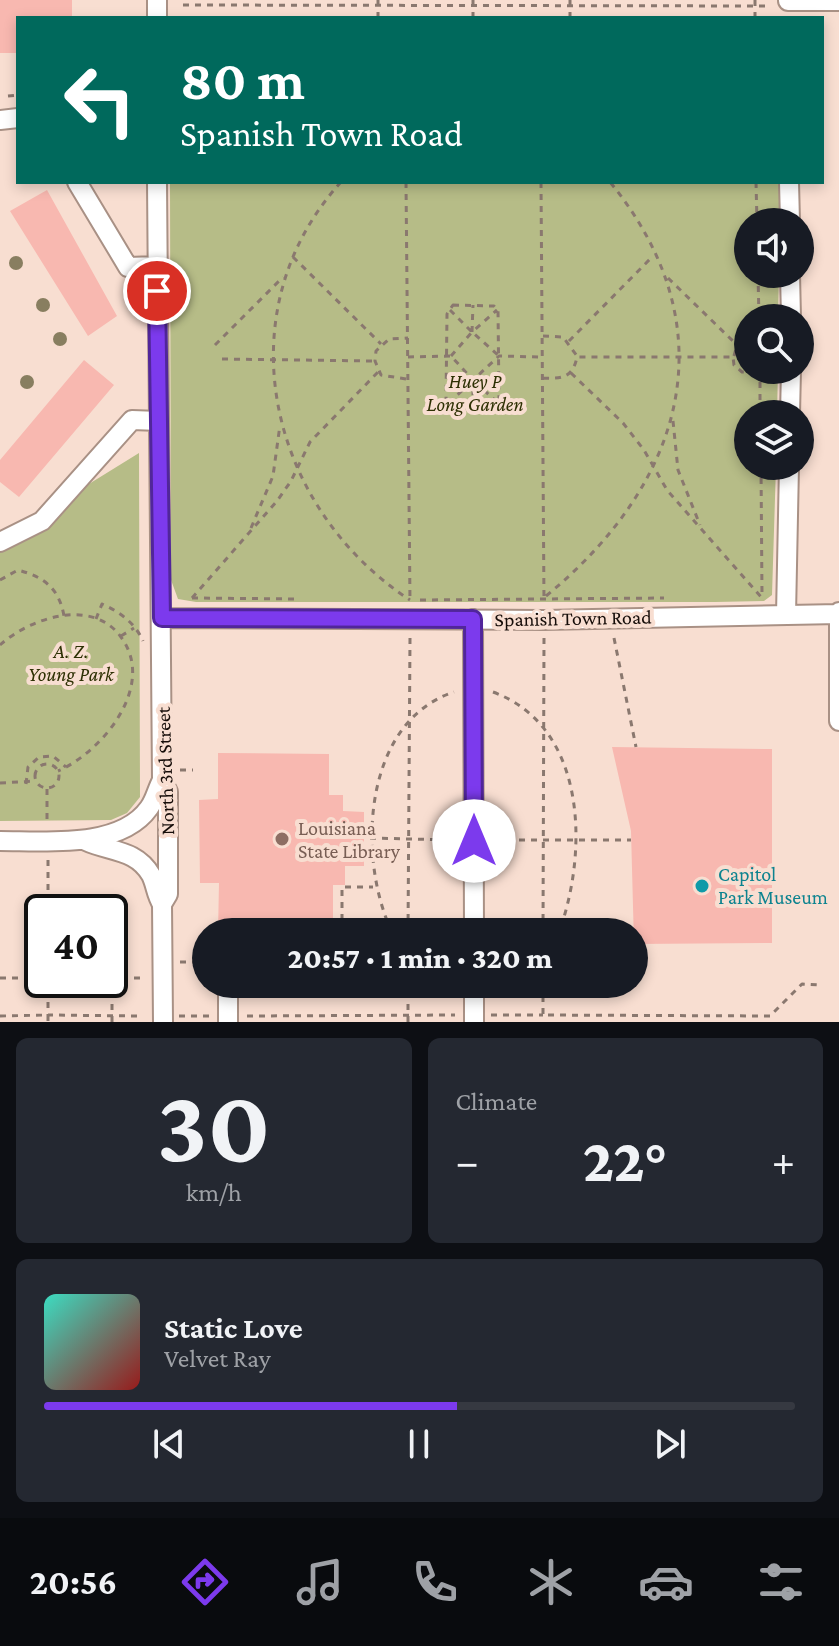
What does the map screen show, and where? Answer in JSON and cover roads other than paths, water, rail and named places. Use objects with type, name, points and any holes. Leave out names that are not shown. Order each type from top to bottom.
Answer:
[{"type":"street","points":[[787,6],[839,1]]},
{"type":"street","points":[[78,184],[128,267],[157,266]]},
{"type":"street","name":"North 3rd Street","points":[[157,184],[162,618],[168,792],[168,894],[162,904],[168,1019]]},
{"type":"street","points":[[789,184],[790,208]]},
{"type":"street","points":[[0,542],[42,521],[132,420],[159,421]]},
{"type":"street","points":[[786,615],[789,480]]},
{"type":"street","points":[[839,613],[839,721]]},
{"type":"street","name":"Spanish Town Road","points":[[162,618],[544,620],[839,613]]},
{"type":"street","points":[[473,619],[474,918]]},
{"type":"street","points":[[86,841],[131,826],[150,808],[167,775]]},
{"type":"street","points":[[0,841],[86,841],[123,852],[139,861],[152,877],[162,904]]},
{"type":"street","points":[[227,1018],[228,998]]},
{"type":"street","points":[[474,998],[474,1019]]},
{"type":"place","name":"Louisiana State Library","points":[[282,839]]},
{"type":"place","name":"Capitol Park Museum","points":[[702,886]]},
{"type":"park label","name":"Huey P Long Garden","points":[[475,392]]},
{"type":"park label","name":"A. Z. Young Park","points":[[71,662]]}]
